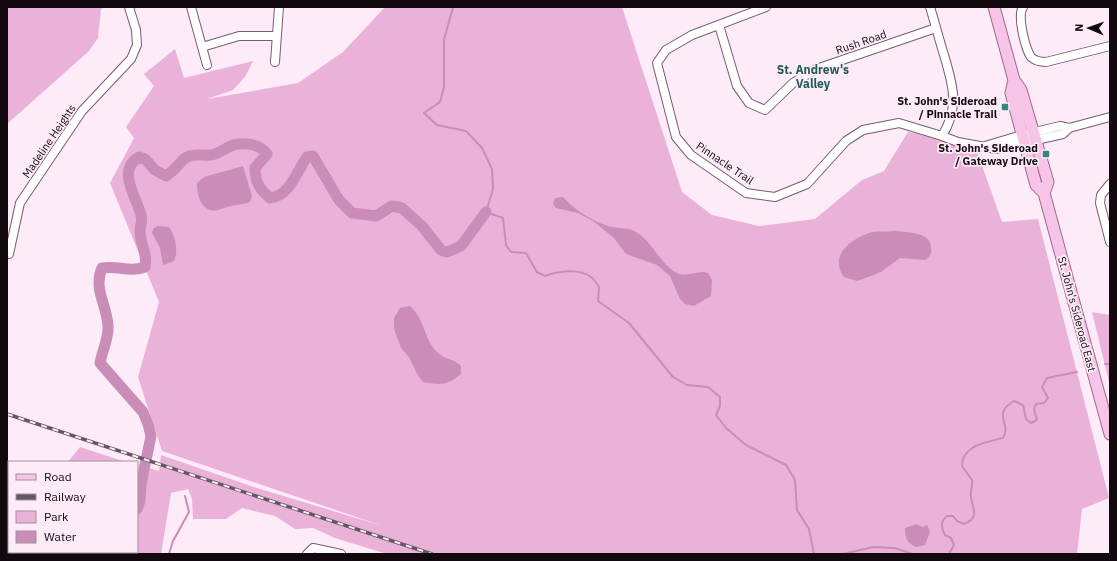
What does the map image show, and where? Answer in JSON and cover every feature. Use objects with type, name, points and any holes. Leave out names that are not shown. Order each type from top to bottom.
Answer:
[{"type":"main road","name":"St. John's Sideroad East","points":[[994,7],[1014,80],[1022,90],[1034,137],[1048,182],[1044,193]]},
{"type":"main road","name":"St. John's Sideroad East","points":[[1014,80],[1011,93],[1023,139],[1036,184],[1044,193],[1110,434]]},
{"type":"street","name":"Madeline Heights","points":[[9,254],[20,203],[82,111],[131,59],[137,44],[136,30],[129,7]]},
{"type":"street","points":[[191,7],[207,65]]},
{"type":"street","points":[[275,62],[279,7]]},
{"type":"street","name":"Pinnacle Trail","points":[[766,7],[692,36],[666,50],[657,63],[676,138],[690,155],[746,193],[775,197],[807,184],[846,141],[864,130],[899,123],[958,142],[983,147],[1034,137],[1063,134],[1069,128],[1110,118]]},
{"type":"street","points":[[930,7],[954,90],[954,107],[949,125],[942,136]]},
{"type":"street","points":[[1023,7],[1020,16],[1021,24],[1030,56],[1035,60],[1046,62],[1110,46]]},
{"type":"street","name":"Rush Road","points":[[719,25],[737,86],[749,103],[765,110],[793,83],[816,69],[936,28]]},
{"type":"street","points":[[202,47],[239,36],[277,36]]},
{"type":"street","points":[[1110,184],[1100,195],[1100,203],[1110,242]]},
{"type":"street","points":[[307,554],[313,548],[341,554]]},
{"type":"green space","points":[[7,7],[105,7],[101,9],[98,38],[89,51],[7,124]]},
{"type":"green space","points":[[385,7],[622,7],[682,192],[712,215],[759,226],[815,219],[862,180],[884,171],[908,132],[975,146],[1002,222],[1038,219],[1109,498],[1082,509],[1077,554],[387,554],[335,538],[313,528],[295,529],[275,516],[242,508],[226,519],[193,519],[192,499],[188,489],[171,493],[161,554],[119,554],[138,553],[139,499],[149,468],[159,471],[161,455],[257,488],[383,526],[162,451],[138,377],[159,302],[110,183],[134,138],[126,127],[154,86],[144,74],[175,49],[184,78],[253,61],[245,77],[233,90],[207,99],[298,83],[343,52]]},
{"type":"green space","points":[[1092,312],[1110,315],[1110,386]]},
{"type":"green space","points":[[80,447],[123,461],[69,461]]},
{"type":"water","points":[[243,166],[252,196],[250,202],[215,210],[206,208],[201,202],[198,194],[197,183],[204,177]]},
{"type":"water","points":[[563,197],[579,211],[599,223],[612,227],[631,229],[642,236],[666,264],[677,273],[685,275],[700,272],[708,273],[712,280],[711,296],[694,306],[685,304],[680,299],[670,276],[657,265],[626,254],[614,238],[593,221],[578,213],[556,208],[553,204],[555,198]]},
{"type":"water","points":[[157,226],[169,227],[176,244],[174,261],[163,265],[160,248],[152,233],[153,229]]},
{"type":"water","points":[[894,231],[917,234],[927,238],[930,242],[931,253],[925,260],[900,258],[881,272],[857,281],[844,277],[840,269],[839,262],[844,248],[857,238],[872,232]]},
{"type":"water","points":[[410,306],[422,323],[432,347],[442,356],[456,362],[461,366],[461,374],[451,381],[443,384],[423,382],[417,374],[409,357],[401,348],[394,329],[394,318],[400,308]]},
{"type":"water","points":[[916,524],[923,527],[927,525],[930,532],[925,545],[916,547],[907,540],[905,528]]},
{"type":"waterway","points":[[453,7],[444,40],[444,87],[440,102],[424,113],[437,125],[466,131],[482,148],[492,169],[493,189],[486,212],[503,218],[506,245],[511,252],[526,253],[537,272],[545,276],[575,271],[591,277],[599,287],[598,301],[629,323],[673,377],[687,385],[708,387],[720,397],[720,406],[716,415],[726,428],[746,445],[786,465],[795,480],[797,510],[809,529],[814,554]]},
{"type":"waterway","points":[[138,506],[151,436],[143,412],[100,363],[108,326],[99,283],[102,268],[113,267],[139,269],[145,267],[146,262],[140,236],[142,217],[128,177],[129,169],[132,163],[139,157],[145,159],[155,170],[166,176],[187,157],[214,154],[237,144],[256,146],[267,154],[255,168],[255,173],[258,184],[270,198],[277,197],[282,193],[292,182],[307,157],[313,156],[339,200],[352,213],[376,216],[392,206],[402,208],[422,226],[441,250],[447,252],[461,246],[486,212]]},
{"type":"waterway","points":[[1105,364],[1110,364]]},
{"type":"waterway","points":[[949,554],[954,545],[951,538],[945,535],[942,527],[943,520],[947,516],[953,516],[957,521],[964,524],[974,515],[971,495],[972,480],[962,466],[966,453],[983,443],[1003,438],[1005,432],[1003,419],[1004,410],[1014,401],[1023,405],[1026,419],[1031,423],[1037,420],[1034,409],[1036,404],[1044,403],[1048,398],[1042,387],[1047,378],[1077,372]]},
{"type":"waterway","points":[[169,554],[173,541],[189,512],[185,496]]},
{"type":"waterway","points":[[843,554],[873,547],[894,548],[913,554]]},
{"type":"railway","points":[[7,414],[432,554]]},
{"type":"place","name":"St. John's Sideroad / Pinnacle Trail","points":[[1005,107]]},
{"type":"place","name":"St. John's Sideroad / Gateway Drive","points":[[1046,154]]},
{"type":"district","name":"St. Andrew's Valley","points":[[813,77]]}]
